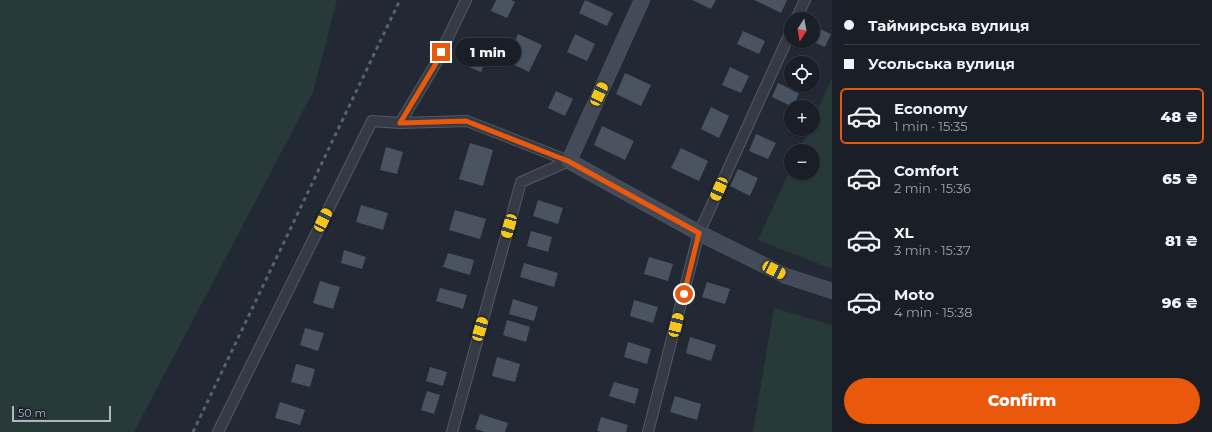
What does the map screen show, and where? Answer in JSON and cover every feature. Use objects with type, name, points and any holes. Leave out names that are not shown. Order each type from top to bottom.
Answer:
[{"type":"main road","points":[[642,0],[568,161],[699,233],[786,276],[832,291]]},
{"type":"street","points":[[400,123],[435,65],[466,0]]},
{"type":"street","points":[[799,12],[805,0]]},
{"type":"street","points":[[648,432],[699,233],[784,46]]},
{"type":"street","points":[[218,432],[372,121],[400,123],[466,121],[568,161]]},
{"type":"street","points":[[452,432],[521,182],[568,161]]},
{"type":"shaded area","points":[[0,0],[337,0],[313,92],[134,432],[0,432]]},
{"type":"shaded area","points":[[832,78],[832,269],[758,240],[786,180],[820,180],[820,144],[802,144],[806,136],[820,136],[820,105]]},
{"type":"shaded area","points":[[774,308],[832,325],[832,432],[753,432]]},
{"type":"building","points":[[496,0],[511,0],[515,2],[507,18],[491,11]]},
{"type":"building","points":[[585,0],[613,13],[607,26],[579,13]]},
{"type":"building","points":[[692,0],[716,0],[711,9]]},
{"type":"building","points":[[754,0],[787,0],[781,13]]},
{"type":"building","points":[[820,29],[831,34],[825,47],[820,45]]},
{"type":"building","points":[[743,31],[765,41],[759,54],[737,44]]},
{"type":"building","points":[[518,34],[542,45],[529,72],[506,61]]},
{"type":"building","points":[[575,34],[595,44],[587,61],[567,52]]},
{"type":"building","points":[[474,43],[491,51],[481,72],[464,65]]},
{"type":"building","points":[[730,67],[749,76],[741,93],[722,85]]},
{"type":"building","points":[[625,73],[651,85],[641,106],[616,94]]},
{"type":"building","points":[[778,83],[784,86],[784,92],[799,93],[796,100],[784,100],[784,103],[772,97]]},
{"type":"building","points":[[556,91],[573,99],[565,116],[548,108]]},
{"type":"building","points":[[711,107],[729,116],[719,138],[701,129]]},
{"type":"building","points":[[602,126],[634,141],[625,160],[594,145]]},
{"type":"building","points":[[756,134],[776,143],[768,159],[749,151]]},
{"type":"building","points":[[470,143],[493,150],[483,186],[459,179]]},
{"type":"building","points":[[386,147],[403,152],[397,174],[380,170]]},
{"type":"building","points":[[681,148],[708,161],[699,181],[671,168]]},
{"type":"building","points":[[738,169],[758,178],[750,196],[730,186]]},
{"type":"building","points":[[538,200],[563,208],[558,224],[533,216]]},
{"type":"building","points":[[361,205],[388,213],[383,230],[356,222]]},
{"type":"building","points":[[455,210],[486,219],[480,239],[449,230]]},
{"type":"building","points":[[531,231],[552,237],[548,252],[527,246]]},
{"type":"building","points":[[344,250],[366,257],[362,269],[341,263]]},
{"type":"building","points":[[448,253],[474,260],[470,275],[443,267]]},
{"type":"building","points":[[649,257],[673,264],[668,281],[644,274]]},
{"type":"building","points":[[524,263],[558,273],[554,287],[520,277]]},
{"type":"building","points":[[320,281],[340,287],[333,309],[313,303]]},
{"type":"building","points":[[707,282],[730,289],[725,304],[702,297]]},
{"type":"building","points":[[440,288],[467,295],[463,309],[436,301]]},
{"type":"building","points":[[513,299],[538,307],[534,321],[509,314]]},
{"type":"building","points":[[634,300],[658,307],[653,323],[630,316]]},
{"type":"building","points":[[507,320],[530,327],[526,342],[503,335]]},
{"type":"building","points":[[305,328],[324,333],[318,351],[300,345]]},
{"type":"building","points":[[690,337],[716,345],[711,361],[686,353]]},
{"type":"building","points":[[628,342],[651,349],[647,364],[624,357]]},
{"type":"building","points":[[497,357],[520,364],[515,382],[492,376]]},
{"type":"building","points":[[296,364],[315,369],[310,387],[291,382]]},
{"type":"building","points":[[430,367],[447,372],[443,386],[426,381]]},
{"type":"building","points":[[614,382],[639,389],[635,404],[609,396]]},
{"type":"building","points":[[427,391],[440,395],[434,414],[421,410]]},
{"type":"building","points":[[675,396],[701,404],[697,420],[670,412]]},
{"type":"building","points":[[280,402],[305,410],[300,425],[275,418]]},
{"type":"building","points":[[480,414],[508,423],[505,432],[485,432],[475,429]]},
{"type":"building","points":[[601,417],[628,425],[626,432],[597,431]]},
{"type":"railway","points":[[193,432],[400,0]]},
{"type":"route","points":[[441,52],[435,65],[400,123],[466,121],[568,161],[699,233],[684,294]]}]
